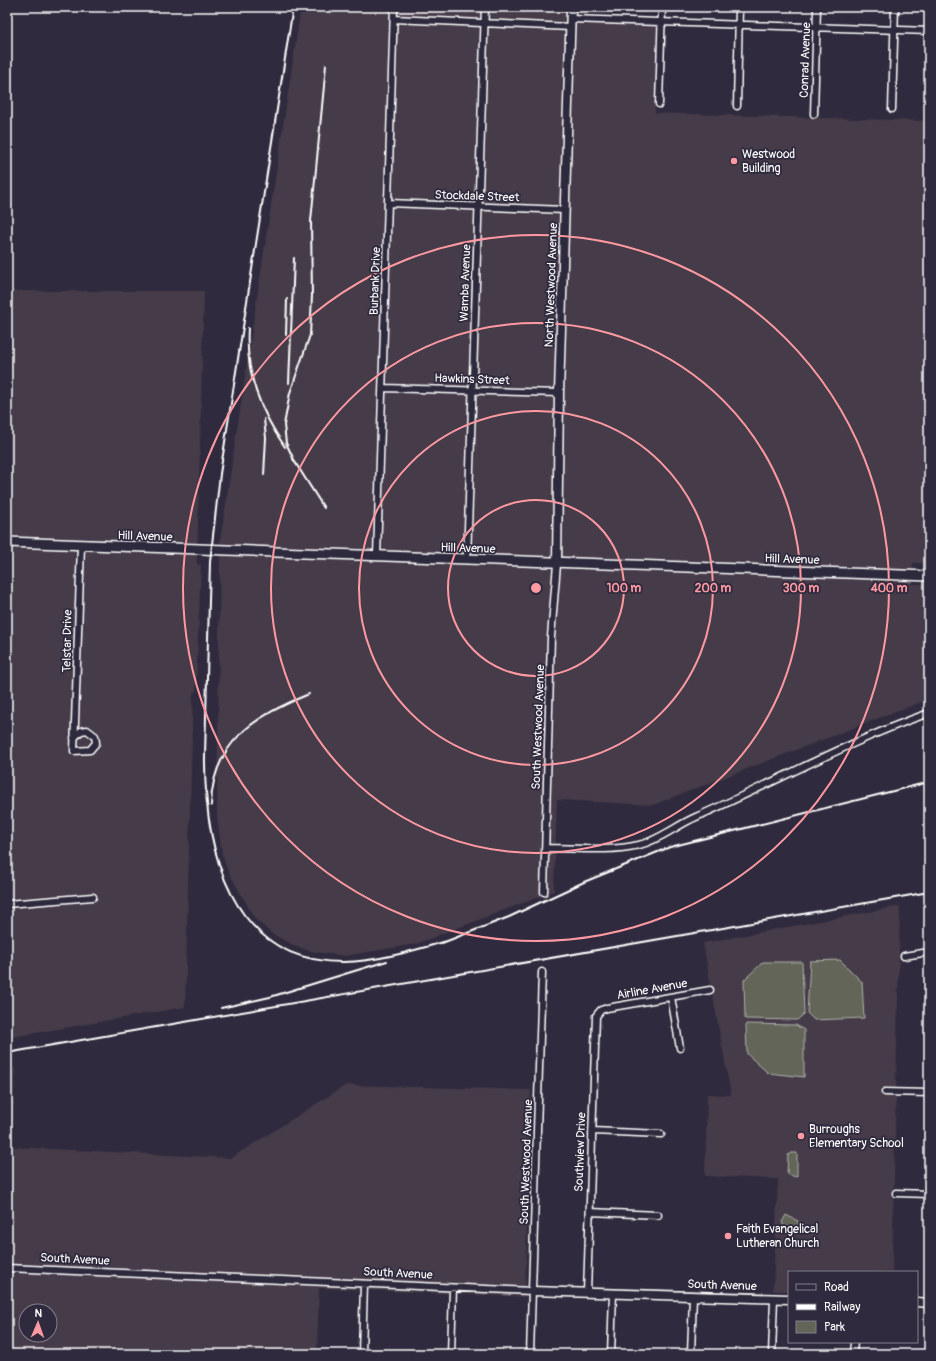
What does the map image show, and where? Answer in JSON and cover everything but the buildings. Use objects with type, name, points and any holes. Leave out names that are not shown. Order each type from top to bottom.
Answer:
[{"type":"main road","name":"Hill Avenue","points":[[7,542],[557,564],[929,576]]},
{"type":"street","name":"Burbank Drive","points":[[377,556],[394,7]]},
{"type":"street","name":"Wamba Avenue","points":[[467,560],[485,7]]},
{"type":"street","name":"North Westwood Avenue","points":[[557,564],[559,393],[572,7]]},
{"type":"street","points":[[659,104],[662,7]]},
{"type":"street","points":[[737,106],[739,7]]},
{"type":"street","name":"Conrad Avenue","points":[[814,114],[817,7]]},
{"type":"street","points":[[892,109],[896,7]]},
{"type":"street","points":[[394,19],[484,23],[662,22],[929,31]]},
{"type":"street","name":"Stockdale Street","points":[[389,203],[565,210]]},
{"type":"street","name":"Hawkins Street","points":[[383,388],[559,393]]},
{"type":"street","name":"Telstar Drive","points":[[74,738],[81,545]]},
{"type":"street","name":"South Westwood Avenue","points":[[544,892],[551,637],[557,564]]},
{"type":"street","points":[[545,848],[618,848],[640,845],[664,835],[686,821],[754,792],[804,765],[896,724],[929,713]]},
{"type":"street","points":[[7,904],[93,897]]},
{"type":"street","points":[[904,956],[929,952]]},
{"type":"street","name":"South Westwood Avenue","points":[[530,1354],[542,972]]},
{"type":"street","name":"Airline Avenue","points":[[598,1013],[607,1008],[710,990]]},
{"type":"street","points":[[671,997],[680,1048]]},
{"type":"street","name":"Southview Drive","points":[[587,1293],[595,1025],[598,1013]]},
{"type":"street","points":[[885,1092],[929,1093]]},
{"type":"street","points":[[592,1131],[661,1134]]},
{"type":"street","points":[[896,1193],[929,1194]]},
{"type":"street","points":[[590,1212],[658,1215]]},
{"type":"street","name":"South Avenue","points":[[7,1268],[453,1288],[788,1299]]},
{"type":"street","points":[[362,1354],[364,1284]]},
{"type":"street","points":[[451,1354],[453,1288]]},
{"type":"street","points":[[611,1354],[613,1294]]},
{"type":"street","points":[[691,1354],[693,1296]]},
{"type":"street","points":[[772,1354],[774,1298]]},
{"type":"street","points":[[918,1302],[929,1303]]},
{"type":"street","points":[[853,1354],[854,1343]]},
{"type":"shaded area","points":[[301,7],[577,7],[577,15],[657,17],[655,113],[929,121],[929,563],[913,563],[912,584],[929,584],[929,699],[653,805],[557,800],[554,891],[416,944],[345,956],[315,952],[297,947],[272,934],[255,919],[227,869],[222,855],[217,816],[220,542]]},
{"type":"shaded area","points":[[7,291],[204,291],[197,564],[201,565],[196,690],[193,693],[185,1007],[7,1038]]},
{"type":"shaded area","name":"Burroughs Elementary School","points":[[900,906],[892,1271],[788,1271],[788,1291],[773,1291],[778,1179],[705,1176],[707,1094],[731,1095],[703,943]]},
{"type":"shaded area","points":[[15,1068],[12,1147],[231,1158],[346,1085],[531,1090],[525,1297],[319,1288],[317,1354],[7,1354],[7,1070]]},
{"type":"green space","points":[[840,960],[862,982],[864,1018],[814,1020],[807,1013],[810,961]]},
{"type":"green space","points":[[763,962],[802,962],[804,1014],[797,1020],[745,1019],[744,980]]},
{"type":"green space","points":[[746,1024],[796,1025],[804,1030],[804,1077],[768,1073],[747,1054]]},
{"type":"green space","points":[[791,1153],[797,1153],[797,1177],[787,1173],[788,1155]]},
{"type":"green space","points":[[786,1215],[798,1221],[799,1231],[796,1233],[786,1231],[782,1222]]},
{"type":"railway","points":[[293,7],[220,474],[210,562],[205,755],[206,790],[210,826],[218,861],[231,893],[249,921],[274,943],[305,957],[344,962],[382,958],[447,941]]},
{"type":"railway","points":[[296,464],[286,443],[284,425],[290,393],[310,335],[312,296],[311,221],[326,65]]},
{"type":"railway","points":[[289,383],[294,258]]},
{"type":"railway","points":[[286,335],[287,299]]},
{"type":"railway","points":[[248,328],[249,361],[256,391],[268,420],[285,447]]},
{"type":"railway","points":[[264,419],[266,438],[264,475]]},
{"type":"railway","points":[[293,459],[324,508]]},
{"type":"railway","points":[[211,806],[213,783],[219,764],[228,748],[240,734],[271,712],[309,694]]},
{"type":"railway","points":[[442,943],[509,917],[584,882],[670,847],[929,782]]},
{"type":"railway","points":[[7,1053],[929,892]]},
{"type":"railway","points":[[221,1008],[270,997],[387,961]]},
{"type":"place","name":"Westwood Building","points":[[734,161]]},
{"type":"place","name":"Burroughs Elementary School","points":[[801,1136]]},
{"type":"place","name":"Faith Evangelical Lutheran Church","points":[[728,1236]]}]
